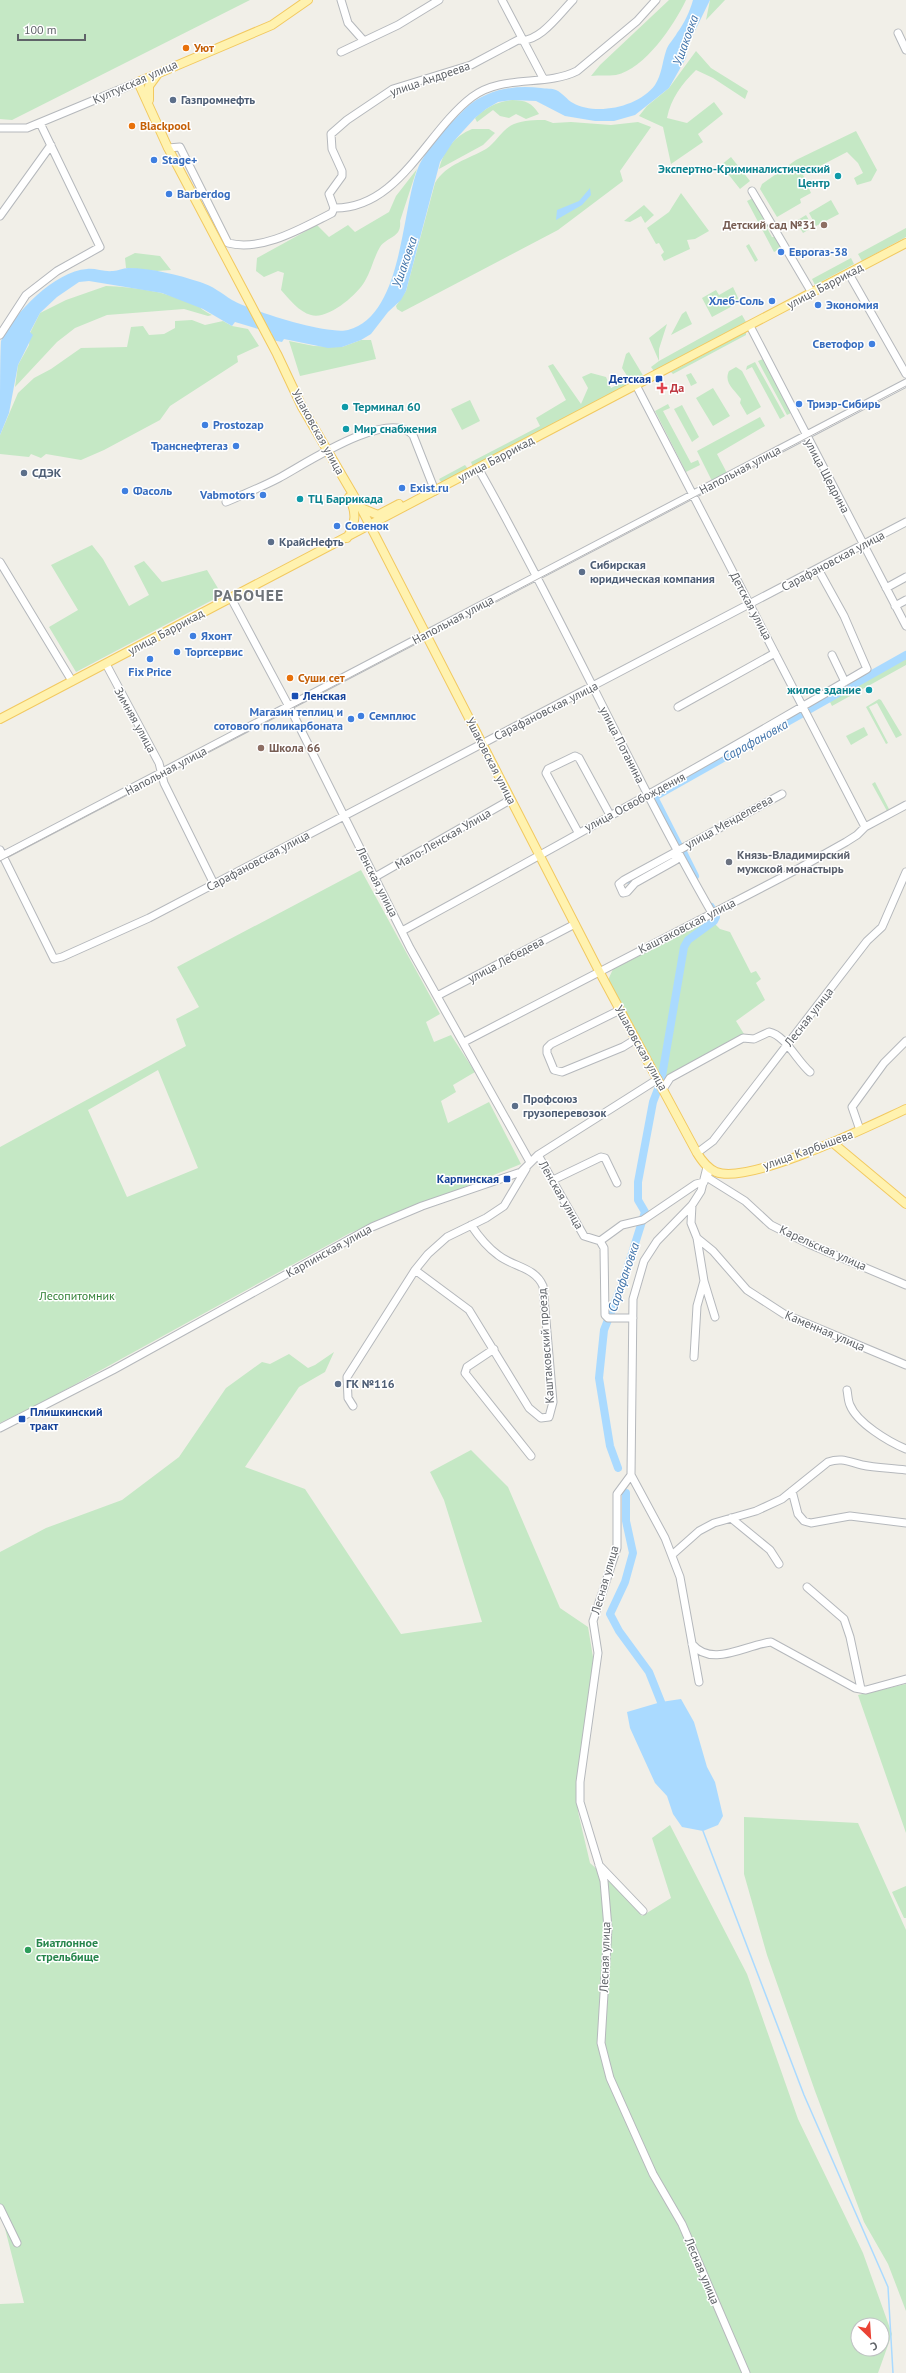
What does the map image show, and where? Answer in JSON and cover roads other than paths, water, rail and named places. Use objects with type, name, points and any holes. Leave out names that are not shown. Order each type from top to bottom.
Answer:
[{"type":"main road","name":"Култукская улица","points":[[138,82],[163,70],[272,25],[308,0]]},
{"type":"main road","points":[[156,120],[148,90],[153,78],[163,70]]},
{"type":"main road","points":[[138,82],[168,148]]},
{"type":"main road","name":"Ушаковская улица","points":[[168,148],[244,290],[302,407],[361,508],[510,800],[620,1010],[697,1153],[707,1167]]},
{"type":"main road","name":"улица Баррикад","points":[[0,719],[370,526],[906,243]]},
{"type":"main road","points":[[327,451],[356,511],[354,527],[347,538]]},
{"type":"main road","points":[[361,508],[378,515],[410,499],[435,491]]},
{"type":"main road","name":"улица Карбышева","points":[[707,1167],[717,1172],[742,1173],[833,1143],[906,1109]]},
{"type":"main road","points":[[833,1143],[906,1204]]},
{"type":"street","points":[[341,0],[348,23],[364,41]]},
{"type":"street","points":[[341,52],[398,25],[439,0]]},
{"type":"street","points":[[502,0],[543,78]]},
{"type":"street","name":"улица Андреева","points":[[334,208],[329,194],[342,176],[342,171],[332,149],[330,140],[331,134],[347,120],[393,89],[454,72],[518,40],[524,41],[545,29],[573,0]]},
{"type":"street","points":[[168,148],[180,147],[228,243],[239,246],[273,240],[332,213],[334,208],[347,209],[360,205],[378,196],[413,162],[441,128],[470,98],[493,87],[543,78],[568,76],[577,71],[637,20],[656,0]]},
{"type":"street","points":[[898,33],[906,50]]},
{"type":"street","name":"Култукская улица","points":[[0,128],[18,129],[40,123],[138,82]]},
{"type":"street","points":[[0,334],[26,295],[57,271],[100,247],[40,123]]},
{"type":"street","points":[[0,216],[51,145]]},
{"type":"street","points":[[752,191],[812,293]]},
{"type":"street","points":[[849,274],[906,374]]},
{"type":"street","name":"улица Щедрина","points":[[750,326],[906,626]]},
{"type":"street","name":"Напольная улица","points":[[1,854],[162,773],[906,383]]},
{"type":"street","name":"Детская улица","points":[[636,385],[694,494],[864,827]]},
{"type":"street","points":[[226,502],[273,481],[327,451],[372,432],[399,427],[406,429],[413,435],[435,491]]},
{"type":"street","name":"улица Потанина","points":[[478,468],[537,576],[677,851],[716,911]]},
{"type":"street","name":"Сарафановская улица","points":[[1,854],[54,959],[62,958],[149,918],[592,686],[750,606],[906,522]]},
{"type":"street","points":[[0,562],[72,681]]},
{"type":"street","name":"улица Освобождения","points":[[402,931],[578,832],[648,796],[805,710],[845,682],[867,669],[844,616],[818,569]]},
{"type":"street","points":[[886,588],[906,577]]},
{"type":"street","name":"Ленская улица","points":[[231,598],[289,706],[402,931],[464,1042],[528,1165]]},
{"type":"street","points":[[895,606],[906,600]]},
{"type":"street","points":[[678,707],[775,653]]},
{"type":"street","points":[[832,655],[845,682]]},
{"type":"street","name":"Зимняя улица","points":[[106,664],[159,763],[165,784],[214,884]]},
{"type":"street","points":[[578,832],[546,773],[548,769],[575,756],[579,758],[610,815]]},
{"type":"street","name":"улица Менделеева","points":[[677,851],[676,860],[635,883],[627,892],[623,893],[619,884],[624,880],[677,851],[782,794]]},
{"type":"street","name":"Мало-Ленская Улица","points":[[375,877],[510,800]]},
{"type":"street","name":"Каштаковская улица","points":[[464,1042],[846,842],[857,836],[864,827],[906,805]]},
{"type":"street","name":"Лесная улица","points":[[697,1153],[713,1141],[788,1046],[867,941],[882,927],[906,872]]},
{"type":"street","name":"улица Лебедева","points":[[437,996],[575,924]]},
{"type":"street","points":[[620,1010],[551,1044],[547,1048],[547,1053],[554,1070],[562,1072],[623,1047],[636,1039]]},
{"type":"street","points":[[663,1089],[670,1078],[744,1038],[754,1039],[769,1032],[776,1033],[788,1046],[798,1062],[810,1072]]},
{"type":"street","points":[[860,1130],[852,1107],[884,1063],[906,1041]]},
{"type":"street","name":"Карпинская улица","points":[[0,1428],[113,1370],[372,1227],[528,1165],[538,1155],[658,1079]]},
{"type":"street","name":"Ленская улица","points":[[538,1155],[584,1236],[600,1241]]},
{"type":"street","points":[[553,1180],[601,1157],[605,1158],[617,1183]]},
{"type":"street","points":[[353,1406],[348,1398],[347,1377],[415,1270],[437,1245],[457,1231],[471,1225],[504,1206],[528,1165]]},
{"type":"street","points":[[699,1682],[680,1577],[672,1554],[644,1497],[631,1475],[633,1299],[644,1261],[657,1241],[692,1205],[704,1179],[707,1167]]},
{"type":"street","points":[[633,1318],[609,1318],[604,1311],[604,1248],[600,1241],[622,1225],[643,1220],[696,1184],[717,1172]]},
{"type":"street","name":"Карельская улица","points":[[704,1179],[745,1201],[771,1225],[809,1244],[906,1285]]},
{"type":"street","points":[[692,1205],[691,1223],[697,1238],[704,1281],[715,1317]]},
{"type":"street","name":"Каштаковский проезд","points":[[415,1270],[469,1310],[529,1408],[541,1418],[549,1417],[553,1402],[543,1286],[540,1279],[534,1273],[499,1256],[483,1242],[471,1225]]},
{"type":"street","name":"Каменная улица","points":[[697,1238],[713,1251],[747,1290],[784,1314],[906,1365]]},
{"type":"street","points":[[694,1357],[697,1306],[704,1281]]},
{"type":"street","points":[[494,1349],[467,1367],[465,1373],[531,1456]]},
{"type":"street","points":[[847,1390],[849,1404],[853,1412],[892,1443],[906,1449]]},
{"type":"street","points":[[672,1554],[699,1532],[714,1523],[756,1511],[792,1491],[828,1462],[837,1459],[861,1465],[906,1470]]},
{"type":"street","name":"Лесная улица","points":[[631,1475],[618,1494],[617,1548],[593,1621],[598,1653],[580,1782],[580,1802],[604,1881],[608,1928],[601,2043],[610,2078],[653,2174],[682,2224],[746,2373]]},
{"type":"street","points":[[792,1491],[798,1514],[804,1520],[811,1523],[850,1516],[906,1523]]},
{"type":"street","points":[[731,1518],[770,1550],[779,1564]]},
{"type":"street","points":[[807,1587],[844,1619],[850,1637],[861,1689]]},
{"type":"street","points":[[695,1662],[711,1656],[771,1642],[820,1671],[861,1689],[866,1690],[906,1679]]},
{"type":"street","points":[[692,1644],[698,1651],[711,1656]]},
{"type":"street","points":[[599,1865],[643,1911]]},
{"type":"street","points":[[0,2208],[17,2243]]},
{"type":"water","name":"Ушаковка","points":[[693,0],[710,0],[689,43],[686,58],[669,88],[635,115],[614,121],[595,121],[565,116],[536,101],[512,100],[498,102],[475,118],[453,142],[440,162],[406,291],[401,300],[388,312],[371,334],[361,340],[342,347],[328,348],[284,339],[282,342],[272,340],[272,333],[235,322],[232,326],[203,309],[162,293],[89,281],[79,282],[57,297],[40,313],[30,332],[33,335],[18,365],[9,413],[0,435],[1,341],[15,318],[25,306],[49,285],[62,277],[87,269],[115,271],[124,268],[137,268],[165,272],[205,284],[242,305],[272,316],[307,326],[338,331],[348,330],[366,321],[380,305],[390,284],[397,260],[412,187],[418,168],[433,144],[467,107],[493,92],[521,87],[554,89],[573,103],[582,107],[593,109],[617,107],[639,99],[648,93],[655,85],[661,73],[667,48],[684,22]]},
{"type":"water","points":[[590,188],[591,195],[582,205],[556,220],[557,210],[579,201]]},
{"type":"water","points":[[681,1699],[694,1722],[707,1767],[715,1782],[723,1816],[718,1825],[703,1831],[682,1827],[673,1814],[667,1796],[655,1783],[630,1728],[627,1712],[661,1702]]},
{"type":"waterway","name":"Сарафановка","points":[[680,848],[654,797],[906,655]]},
{"type":"waterway","name":"Сарафановка","points":[[682,850],[695,876]]},
{"type":"waterway","points":[[628,883],[632,879]]},
{"type":"waterway","name":"Сарафановка","points":[[661,1082],[684,947],[688,940],[714,921],[716,917],[711,907]]},
{"type":"waterway","name":"Сарафановка","points":[[618,1468],[610,1446],[599,1378],[604,1330],[623,1282],[645,1212],[638,1200],[638,1182],[653,1102],[658,1089]]},
{"type":"waterway","name":"Сарафановка","points":[[626,1493],[626,1521],[633,1553],[625,1582],[610,1614],[619,1631],[649,1672],[661,1702]]},
{"type":"waterway","points":[[703,1831],[804,2095],[888,2287],[893,2373]]},
{"type":"tram line","points":[[0,861],[906,386]]},
{"type":"place","name":"Уют","points":[[186,48]]},
{"type":"place","name":"Газпромнефть","points":[[173,100]]},
{"type":"place","name":"Blackpool","points":[[132,126]]},
{"type":"place","name":"Stage+","points":[[154,160]]},
{"type":"place","name":"Экспертно-Криминалистический Центр","points":[[838,176]]},
{"type":"place","name":"Barberdog","points":[[169,194]]},
{"type":"place","name":"Детский сад №31","points":[[824,225]]},
{"type":"place","name":"Еврогаз-38","points":[[781,252]]},
{"type":"place","name":"Хлеб-Соль","points":[[772,301]]},
{"type":"place","name":"Экономия","points":[[818,305]]},
{"type":"place","name":"Светофор","points":[[872,344]]},
{"type":"place","name":"Детская","points":[[659,379]]},
{"type":"place","name":"Да","points":[[662,388]]},
{"type":"place","name":"Триэр-Сибирь","points":[[799,404]]},
{"type":"place","name":"Терминал 60","points":[[345,407]]},
{"type":"place","name":"Prostozap","points":[[205,425]]},
{"type":"place","name":"Мир снабжения","points":[[346,429]]},
{"type":"place","name":"Транснефтегаз","points":[[236,446]]},
{"type":"place","name":"СДЭК","points":[[24,473]]},
{"type":"place","name":"Exist.ru","points":[[402,488]]},
{"type":"place","name":"Фасоль","points":[[125,491]]},
{"type":"place","name":"Vabmotors","points":[[263,495]]},
{"type":"place","name":"ТЦ Баррикада","points":[[300,499]]},
{"type":"place","name":"Совенок","points":[[337,526]]},
{"type":"place","name":"КрайсНефть","points":[[271,542]]},
{"type":"place","name":"Сибирская юридическая компания","points":[[582,572]]},
{"type":"place","name":"Яхонт","points":[[193,636]]},
{"type":"place","name":"Торгсервис","points":[[177,652]]},
{"type":"place","name":"Fix Price","points":[[150,659]]},
{"type":"place","name":"Суши сет","points":[[290,678]]},
{"type":"place","name":"жилое здание","points":[[869,690]]},
{"type":"place","name":"Ленская","points":[[295,696]]},
{"type":"place","name":"Семплюс","points":[[361,716]]},
{"type":"place","name":"Магазин теплиц и сотового поликарбоната","points":[[351,719]]},
{"type":"place","name":"Школа 66","points":[[261,748]]},
{"type":"place","name":"Князь-Владимирский мужской монастырь","points":[[729,862]]},
{"type":"place","name":"Профсоюз грузоперевозок","points":[[515,1106]]},
{"type":"place","name":"Карпинская","points":[[507,1179]]},
{"type":"place","name":"ГК №116","points":[[338,1384]]},
{"type":"place","name":"Плишкинский тракт","points":[[22,1419]]},
{"type":"place","name":"Биатлонное стрельбище","points":[[28,1950]]},
{"type":"district","name":"РАБОЧЕЕ","points":[[249,595]]},
{"type":"park label","name":"Лесопитомник","points":[[77,1296]]}]
